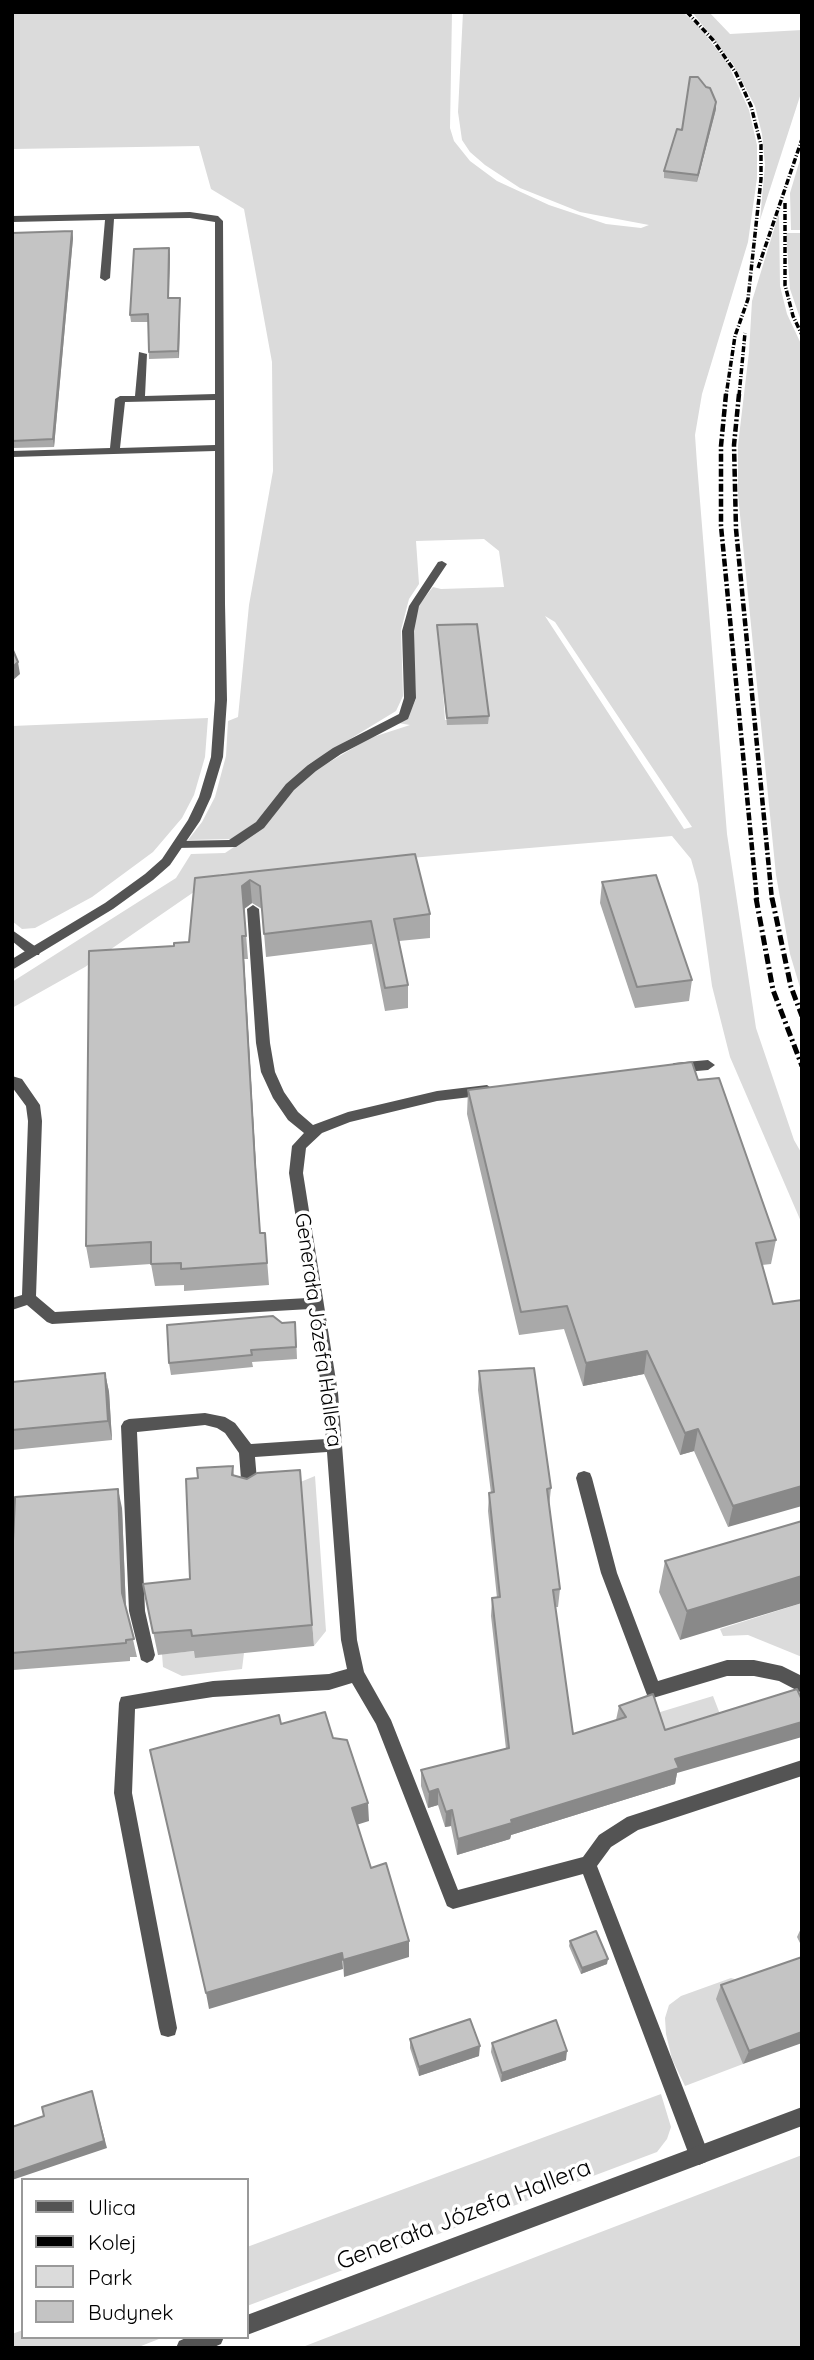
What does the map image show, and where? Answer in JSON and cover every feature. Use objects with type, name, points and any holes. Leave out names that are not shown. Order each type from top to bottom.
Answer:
[{"type":"street","points":[[12,219],[190,215],[215,218],[219,221],[221,700],[217,757],[205,797],[194,821],[166,862],[130,892],[12,965]]},
{"type":"street","points":[[105,278],[110,217]]},
{"type":"street","points":[[140,399],[142,354]]},
{"type":"street","points":[[115,452],[120,399],[220,397]]},
{"type":"street","points":[[12,454],[220,448]]},
{"type":"street","points":[[178,845],[232,844],[260,825],[290,787],[312,768],[337,751],[404,716],[410,698],[408,631],[414,606],[442,564]]},
{"type":"street","points":[[253,909],[263,1044],[268,1072],[278,1094],[293,1116],[313,1133],[348,1117],[437,1096],[505,1088]]},
{"type":"street","points":[[12,934],[34,952]]},
{"type":"street","points":[[654,1071],[708,1065]]},
{"type":"street","points":[[12,1081],[17,1083],[33,1105],[35,1121],[29,1298]]},
{"type":"street","name":"Generała Józefa Hallera","points":[[313,1133],[299,1146],[296,1173],[330,1393],[345,1608],[356,1674],[383,1720],[453,1900],[588,1864]]},
{"type":"street","points":[[29,1298],[52,1318],[317,1303]]},
{"type":"street","points":[[12,1304],[29,1298]]},
{"type":"street","points":[[147,1655],[137,1611],[129,1426],[205,1419],[230,1428],[247,1451],[250,1492]]},
{"type":"street","points":[[247,1451],[334,1445]]},
{"type":"street","points":[[584,1478],[609,1573],[653,1690],[727,1668],[754,1668],[772,1672],[802,1685]]},
{"type":"street","points":[[168,2028],[123,1793],[127,1703],[213,1689],[329,1682],[356,1674]]},
{"type":"street","points":[[699,2155],[641,1996],[588,1864],[606,1841],[633,1823],[802,1768]]},
{"type":"street","name":"Generała Józefa Hallera","points":[[248,2325],[802,2116]]},
{"type":"green space","points":[[12,12],[452,12],[450,128],[454,141],[470,161],[497,181],[549,205],[606,224],[641,228],[649,225],[580,212],[520,188],[470,152],[462,140],[458,112],[463,12],[683,12],[701,29],[728,64],[749,110],[757,145],[757,178],[748,242],[702,394],[695,435],[727,834],[756,1028],[794,1140],[802,1154],[802,1224],[730,1057],[712,986],[698,884],[691,859],[672,836],[220,874],[85,967],[12,1008],[12,982],[176,878],[191,854],[225,853],[264,827],[295,788],[316,770],[370,738],[410,725],[398,723],[408,717],[416,699],[413,632],[418,606],[433,587],[504,587],[499,551],[484,539],[416,541],[419,584],[409,599],[401,630],[403,696],[396,711],[309,764],[256,822],[232,839],[188,840],[202,822],[215,797],[226,756],[228,721],[238,717],[249,605],[273,471],[272,362],[244,209],[211,189],[199,146],[12,149]],"holes":[[[545,616],[555,622],[692,827],[684,829]],[[439,637],[479,637],[487,719],[445,720]]]},
{"type":"green space","points":[[692,12],[709,12],[730,34],[802,30],[802,90],[760,220],[765,165],[762,134],[755,106],[733,64]]},
{"type":"green space","points":[[802,153],[802,230],[791,230],[790,193]]},
{"type":"green space","points":[[779,213],[780,286],[787,314],[802,346],[802,994],[790,954],[776,875],[738,495],[738,445],[752,301]]},
{"type":"green space","points":[[786,233],[802,233],[802,324],[790,289]]},
{"type":"green space","points":[[208,718],[205,757],[194,795],[182,818],[153,852],[92,897],[35,928],[22,929],[12,921],[12,726]]},
{"type":"green space","points":[[315,1476],[326,1631],[314,1646],[302,1493],[298,1483]]},
{"type":"green space","points":[[802,1603],[802,1657],[748,1635],[723,1636],[720,1629]]},
{"type":"green space","points":[[195,1651],[244,1653],[242,1669],[182,1676],[163,1667],[162,1654]]},
{"type":"green space","points":[[713,1696],[725,1727],[661,1747],[657,1713]]},
{"type":"green space","points":[[731,1978],[741,1981],[743,2064],[685,2086],[672,2059],[666,2034],[665,2018],[669,2005],[681,1996]]},
{"type":"green space","points":[[661,2094],[671,2127],[667,2139],[657,2152],[248,2306],[248,2247]]},
{"type":"green space","points":[[802,2155],[802,2348],[300,2348],[546,2253]]},
{"type":"green space","points":[[21,2331],[21,2339],[159,2339],[136,2348],[12,2348],[12,2334]]},
{"type":"building","points":[[690,77],[698,77],[710,88],[716,102],[698,175],[664,171],[677,129],[682,130]]},
{"type":"building","points":[[72,231],[53,439],[12,441],[12,233]]},
{"type":"building","points":[[169,248],[168,298],[180,298],[178,351],[149,352],[148,314],[130,315],[134,249]]},
{"type":"building","points":[[477,624],[489,716],[447,718],[437,625]]},
{"type":"building","points":[[12,648],[18,662],[12,668]]},
{"type":"building","points":[[415,854],[430,914],[394,919],[408,985],[385,988],[371,921],[264,934],[260,886],[250,880],[242,886],[246,936],[242,936],[255,1163],[260,1233],[265,1233],[267,1263],[181,1269],[181,1263],[151,1264],[151,1242],[86,1246],[89,951],[174,946],[174,943],[189,942],[195,878]]},
{"type":"building","points":[[656,875],[692,980],[637,987],[602,882]]},
{"type":"building","points":[[692,1062],[698,1080],[719,1078],[776,1240],[756,1243],[773,1304],[802,1300],[802,1486],[733,1506],[698,1429],[685,1433],[647,1351],[586,1363],[567,1306],[521,1312],[468,1090]]},
{"type":"building","points":[[273,1316],[282,1323],[295,1322],[296,1347],[251,1350],[252,1355],[169,1363],[167,1325]]},
{"type":"building","points":[[534,1368],[551,1488],[547,1489],[560,1589],[553,1590],[573,1734],[626,1717],[619,1706],[653,1694],[665,1730],[797,1689],[802,1700],[802,1722],[675,1759],[679,1768],[458,1839],[452,1810],[446,1812],[438,1789],[429,1792],[421,1770],[509,1748],[492,1598],[500,1597],[489,1493],[494,1492],[479,1371]]},
{"type":"building","points":[[105,1373],[108,1421],[12,1430],[12,1382]]},
{"type":"building","points":[[233,1466],[232,1475],[247,1479],[257,1473],[300,1470],[312,1625],[192,1636],[191,1630],[153,1633],[143,1584],[190,1579],[186,1479],[198,1478],[197,1468]]},
{"type":"building","points":[[118,1489],[122,1593],[134,1639],[126,1640],[126,1643],[12,1653],[15,1497]]},
{"type":"building","points":[[802,1521],[802,1576],[687,1611],[665,1561]]},
{"type":"building","points":[[325,1712],[333,1738],[347,1740],[368,1803],[352,1808],[371,1868],[386,1863],[409,1941],[343,1960],[342,1953],[206,1993],[150,1750],[279,1715],[281,1724]]},
{"type":"building","points":[[596,1931],[608,1959],[582,1968],[570,1941]]},
{"type":"building","points":[[802,1957],[802,2032],[749,2051],[721,1985]]},
{"type":"building","points":[[470,2019],[480,2046],[419,2067],[410,2039]]},
{"type":"building","points":[[556,2020],[567,2051],[502,2073],[492,2043]]},
{"type":"building","points":[[92,2091],[104,2141],[12,2173],[12,2127],[44,2116],[42,2107]]},
{"type":"railway","points":[[687,12],[713,40],[736,73],[751,106],[761,145],[761,179],[748,299],[735,336],[726,396]]},
{"type":"railway","points":[[758,268],[802,139]]},
{"type":"railway","points":[[785,203],[785,285],[793,316],[802,335]]},
{"type":"railway","points":[[739,396],[745,333]]},
{"type":"railway","points":[[726,394],[721,446],[721,526],[757,900]]},
{"type":"railway","points":[[739,394],[734,445],[736,529],[772,900]]},
{"type":"railway","points":[[756,898],[773,990],[802,1066]]},
{"type":"railway","points":[[772,898],[791,987],[802,1016]]}]
